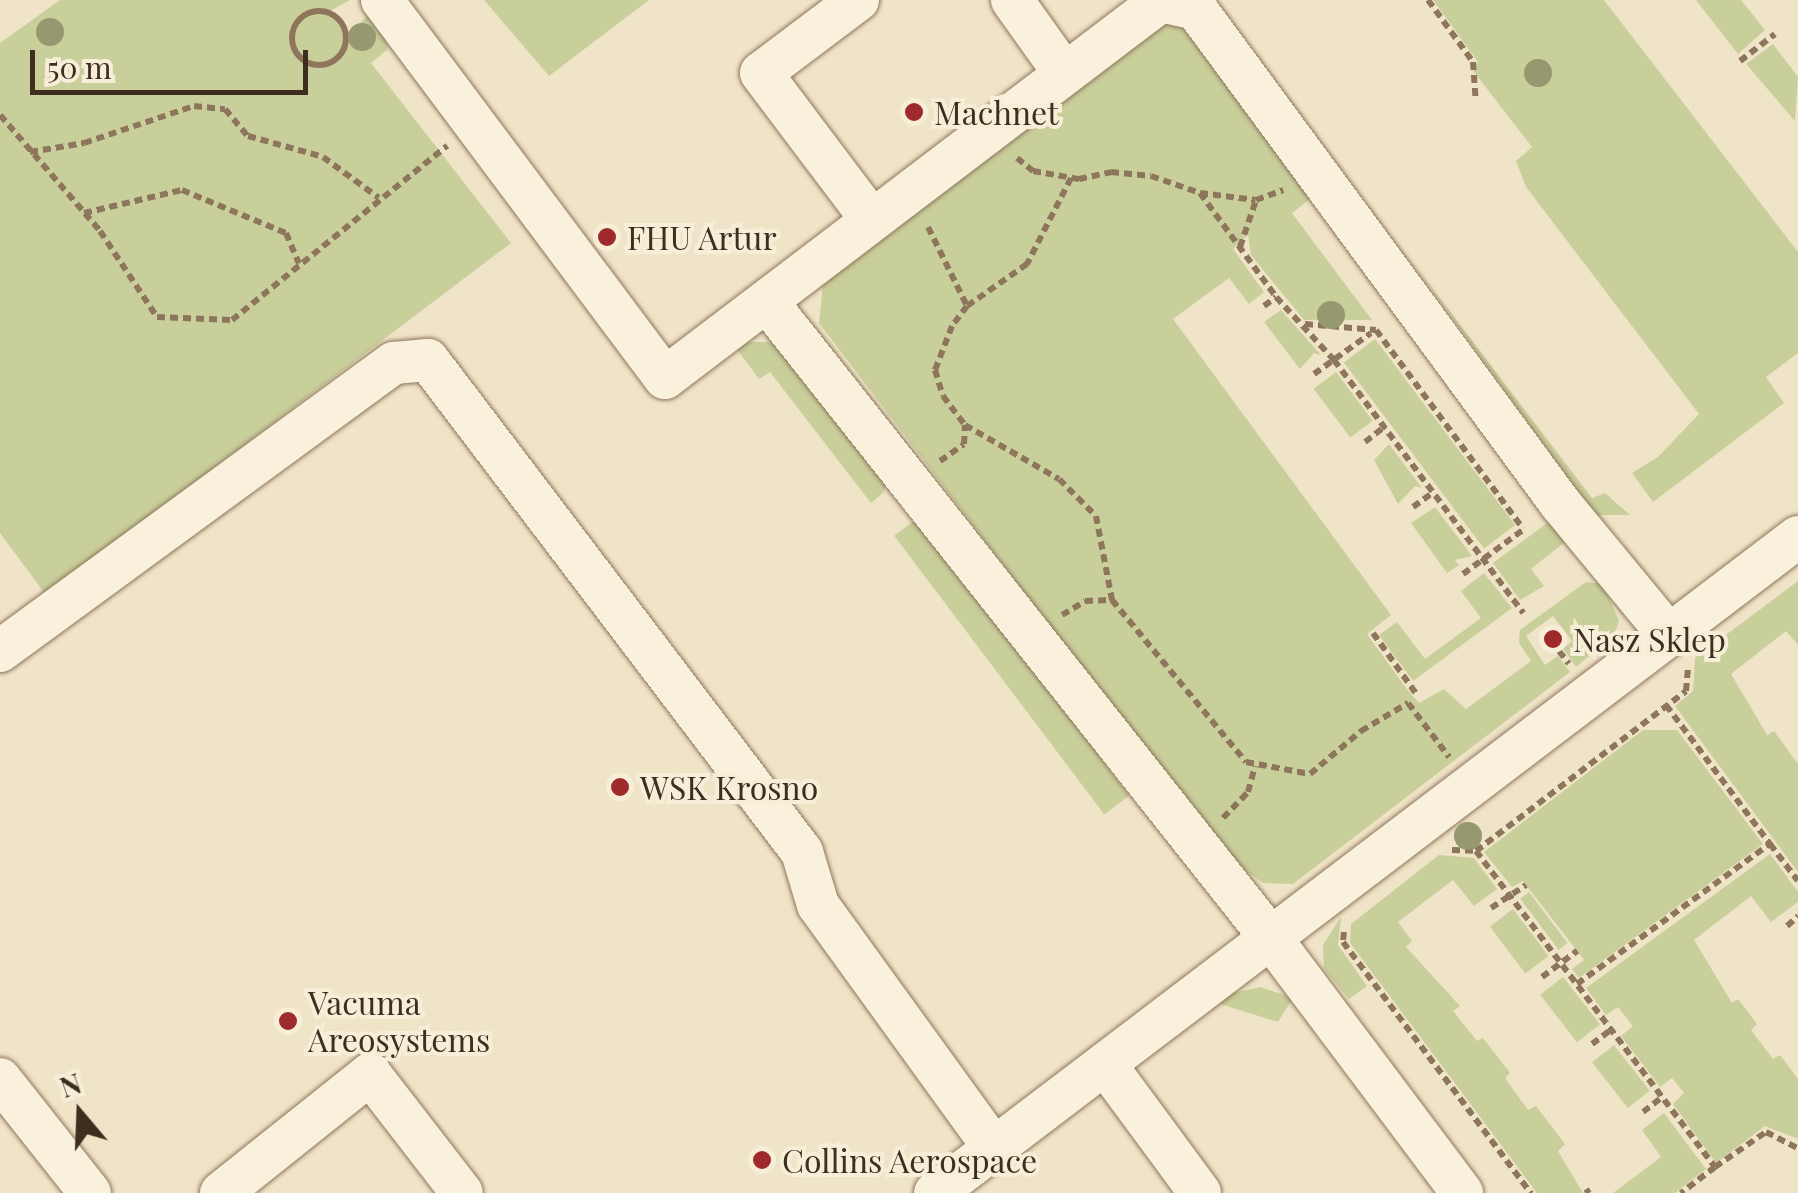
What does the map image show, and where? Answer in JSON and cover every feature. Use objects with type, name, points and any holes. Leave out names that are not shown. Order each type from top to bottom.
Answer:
[{"type":"street","points":[[382,0],[471,126],[665,378],[1161,0],[1196,10],[1560,503],[1678,645]]},
{"type":"street","points":[[858,0],[762,73],[871,219]]},
{"type":"street","points":[[1012,0],[1064,73]]},
{"type":"street","points":[[768,303],[1270,938],[1462,1193]]},
{"type":"street","points":[[0,651],[394,363],[428,360],[802,852],[818,905],[994,1148]]},
{"type":"street","points":[[936,1193],[1270,938],[1678,645],[1798,537]]},
{"type":"street","points":[[1105,1064],[1200,1193]]},
{"type":"street","points":[[221,1193],[370,1074],[462,1193]]},
{"type":"street","points":[[0,1078],[90,1193]]},
{"type":"path","points":[[1428,0],[1473,62],[1476,101]]},
{"type":"path","points":[[325,11],[340,20],[346,37],[333,60],[315,64],[299,56],[293,31],[302,17],[325,11]]},
{"type":"path","points":[[1740,61],[1774,34]]},
{"type":"path","points":[[30,152],[84,143],[194,106],[225,110],[248,136],[323,157],[364,193],[380,198]]},
{"type":"path","points":[[0,115],[84,214],[157,317],[232,320],[471,126]]},
{"type":"path","points":[[1011,154],[1033,171],[1071,178],[1151,176],[1200,194],[1256,200],[1317,176]]},
{"type":"path","points":[[1071,178],[1028,264],[967,306],[939,351],[935,370],[943,396],[965,425],[1059,479],[1096,516],[1112,600],[1255,766],[1310,774],[1361,730],[1408,703],[1456,767]]},
{"type":"path","points":[[84,214],[182,190],[286,233],[299,262]]},
{"type":"path","points":[[1200,194],[1276,297],[1334,360],[1523,613]]},
{"type":"path","points":[[1240,248],[1256,200]]},
{"type":"path","points":[[926,223],[967,306]]},
{"type":"path","points":[[1264,306],[1276,297]]},
{"type":"path","points":[[1314,374],[1414,305]]},
{"type":"path","points":[[1304,324],[1374,331],[1523,530]]},
{"type":"path","points":[[938,463],[964,444],[965,425]]},
{"type":"path","points":[[1365,442],[1384,428]]},
{"type":"path","points":[[1412,506],[1432,493]]},
{"type":"path","points":[[1463,574],[1560,503]]},
{"type":"path","points":[[1058,618],[1086,602],[1112,600]]},
{"type":"path","points":[[1373,634],[1417,695]]},
{"type":"path","points":[[1442,849],[1476,852],[1686,690],[1678,645]]},
{"type":"path","points":[[1666,704],[1798,881]]},
{"type":"path","points":[[1197,845],[1248,792],[1255,766]]},
{"type":"path","points":[[1577,984],[1770,844]]},
{"type":"path","points":[[1476,852],[1715,1167]]},
{"type":"path","points":[[1491,908],[1526,884]]},
{"type":"path","points":[[1787,926],[1798,916]]},
{"type":"path","points":[[1346,918],[1343,942],[1531,1193]]},
{"type":"path","points":[[1542,976],[1577,951]]},
{"type":"path","points":[[1592,1044],[1609,1032]]},
{"type":"path","points":[[1643,1112],[1661,1098]]},
{"type":"path","points":[[1681,1193],[1766,1132],[1798,1148]]},
{"type":"green space","points":[[60,0],[350,0],[330,11],[349,35],[370,13],[389,38],[387,50],[371,63],[511,243],[46,595],[0,533],[0,43]]},
{"type":"green space","points":[[484,0],[649,0],[549,76]]},
{"type":"green space","points":[[1433,0],[1604,0],[1798,252],[1798,353],[1766,377],[1784,403],[1653,502],[1632,473],[1658,457],[1699,414],[1526,187],[1516,161],[1532,147],[1471,68],[1478,62]]},
{"type":"green space","points":[[1696,0],[1741,0],[1765,30],[1738,54]]},
{"type":"green space","points":[[1173,16],[1314,196],[1292,213],[1372,320],[1304,320],[1251,255],[1248,235],[1233,249],[1264,292],[1249,304],[1229,278],[1173,319],[1391,615],[1367,634],[1406,688],[1419,703],[1444,689],[1466,709],[1531,661],[1519,643],[1520,630],[1586,582],[1603,584],[1619,621],[1614,636],[1576,667],[1563,649],[1572,641],[1553,616],[1526,636],[1545,665],[1558,656],[1570,672],[1293,884],[1263,883],[1227,858],[819,323],[823,284]]},
{"type":"green space","points":[[1773,44],[1798,77],[1795,121],[1746,64]]},
{"type":"green space","points":[[1416,267],[1592,498],[1605,493],[1630,515],[1595,515]]},
{"type":"green space","points":[[1281,310],[1321,355],[1314,353],[1300,369],[1264,322]]},
{"type":"green space","points":[[1375,339],[1515,525],[1484,549],[1344,362]]},
{"type":"green space","points":[[748,342],[775,342],[889,476],[884,492],[871,503],[770,372],[759,379],[736,348]]},
{"type":"green space","points":[[1336,372],[1373,421],[1350,438],[1314,389]]},
{"type":"green space","points":[[1389,444],[1422,488],[1415,486],[1398,504],[1374,460]]},
{"type":"green space","points":[[1435,507],[1472,556],[1455,560],[1459,565],[1447,573],[1411,523]]},
{"type":"green space","points":[[919,517],[1129,796],[1104,814],[894,536]]},
{"type":"green space","points":[[1554,518],[1565,542],[1531,569],[1544,586],[1520,600],[1493,563]]},
{"type":"green space","points":[[1484,573],[1512,608],[1413,681],[1379,635],[1397,622],[1425,659],[1481,618],[1461,591]]},
{"type":"green space","points":[[1798,581],[1798,645],[1786,631],[1731,674],[1767,735],[1774,731],[1798,764],[1798,872],[1675,706],[1693,691],[1695,658]]},
{"type":"green space","points":[[1643,730],[1677,730],[1763,844],[1579,978],[1572,969],[1584,960],[1523,881],[1512,887],[1484,852]]},
{"type":"green space","points":[[1770,854],[1798,892],[1798,902],[1771,922],[1751,896],[1694,940],[1732,1003],[1738,999],[1757,1024],[1751,1030],[1773,1059],[1780,1055],[1798,1079],[1798,1139],[1765,1126],[1716,1163],[1673,1104],[1684,1093],[1672,1078],[1660,1087],[1621,1036],[1633,1026],[1618,1007],[1606,1015],[1586,988]]},
{"type":"green space","points":[[1439,855],[1474,858],[1497,889],[1474,906],[1453,880],[1398,922],[1412,941],[1406,947],[1460,1006],[1453,1011],[1477,1041],[1483,1038],[1510,1073],[1505,1078],[1528,1110],[1536,1106],[1565,1144],[1558,1151],[1583,1193],[1537,1193],[1350,943],[1351,924]]},
{"type":"green space","points":[[1529,892],[1568,943],[1559,950],[1520,899]]},
{"type":"green space","points":[[1513,909],[1549,956],[1525,974],[1490,926]]},
{"type":"green space","points":[[1341,917],[1338,945],[1367,986],[1349,999],[1324,969],[1323,945]]},
{"type":"green space","points":[[1563,977],[1600,1024],[1577,1042],[1540,995]]},
{"type":"green space","points":[[1260,987],[1293,998],[1278,1022],[1220,1004],[1230,994]]},
{"type":"green space","points":[[1614,1045],[1650,1091],[1628,1108],[1592,1062]]},
{"type":"green space","points":[[1664,1113],[1706,1169],[1675,1193],[1613,1193],[1661,1157],[1642,1130]]},
{"type":"place","name":"Machnet","points":[[914,112]]},
{"type":"place","name":"FHU Artur","points":[[607,237]]},
{"type":"place","name":"Nasz Sklep","points":[[1553,639]]},
{"type":"place","name":"WSK Krosno","points":[[620,787]]},
{"type":"place","name":"Vacuma Areosystems","points":[[288,1021]]},
{"type":"place","name":"Collins Aerospace","points":[[762,1160]]}]
